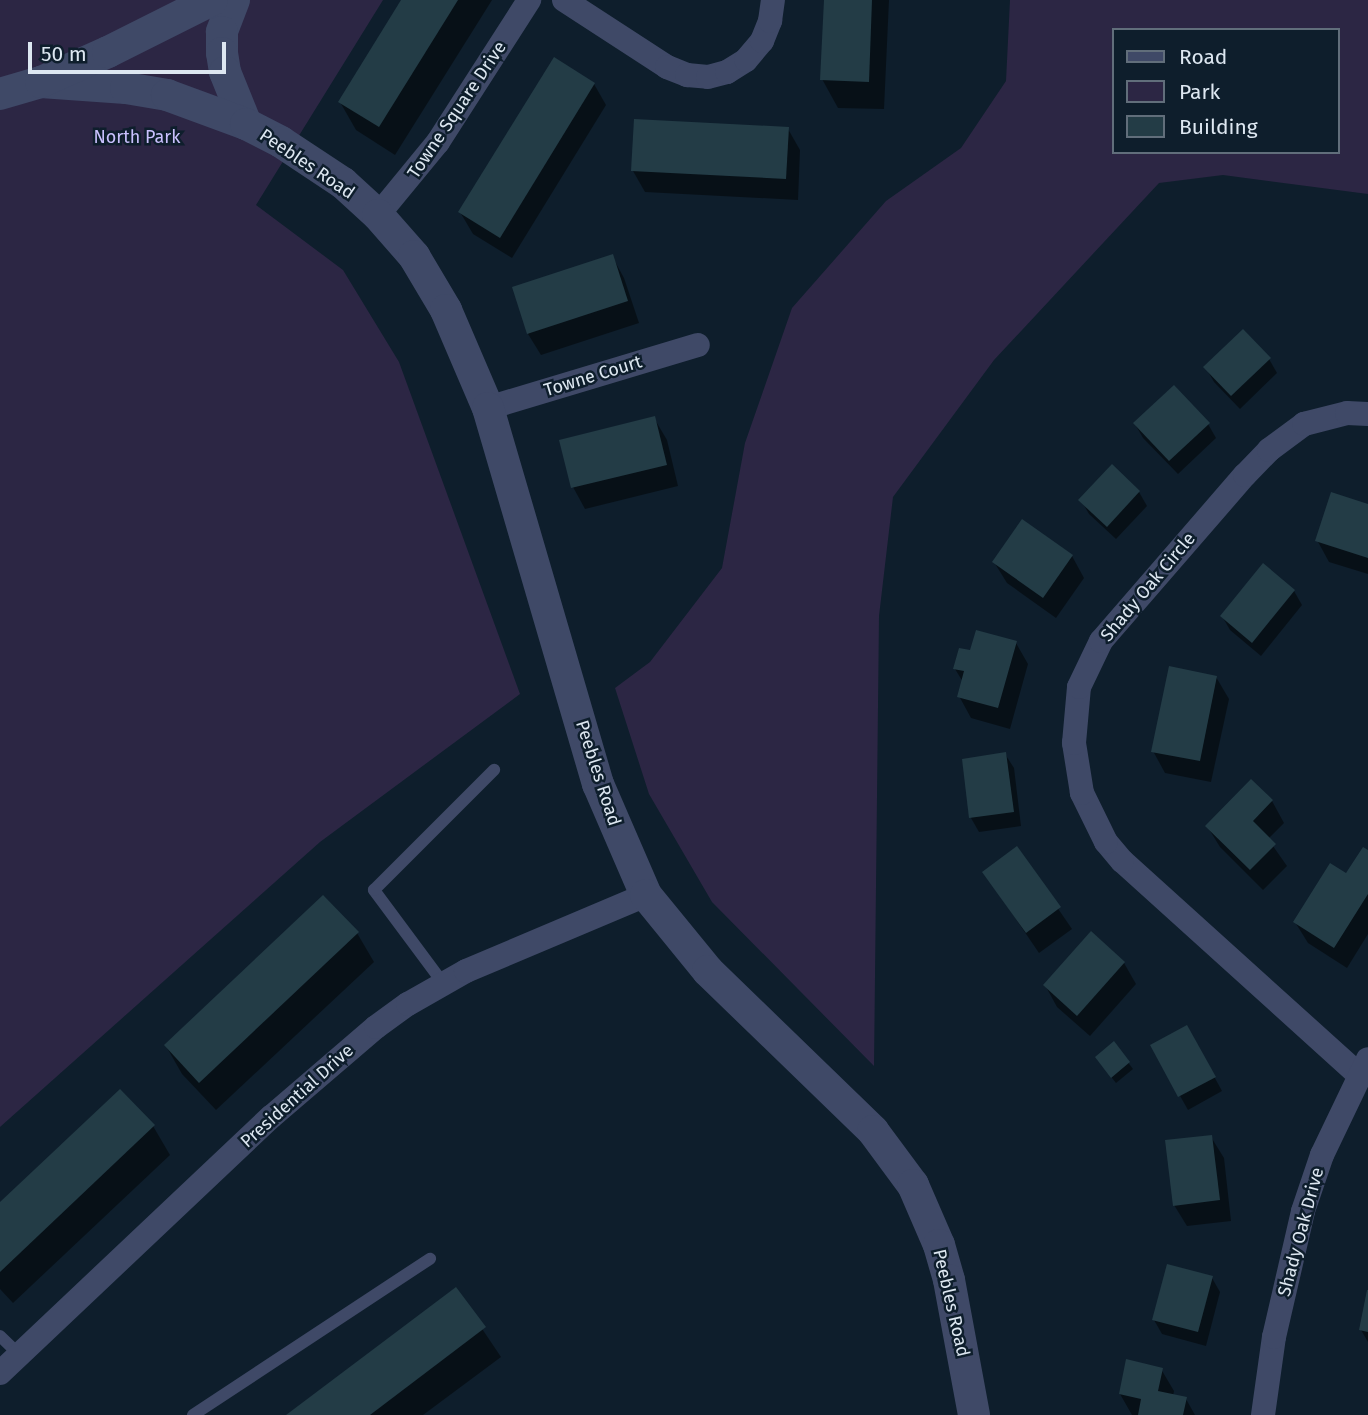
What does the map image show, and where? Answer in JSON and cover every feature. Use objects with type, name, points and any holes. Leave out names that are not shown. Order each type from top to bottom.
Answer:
[{"type":"street","points":[[0,94],[41,82],[212,0]]},
{"type":"street","name":"Peebles Road","points":[[234,0],[222,32],[222,53],[225,72],[246,124]]},
{"type":"street","name":"Towne Square Drive","points":[[378,215],[409,182],[438,142],[528,0]]},
{"type":"street","points":[[564,0],[667,66],[687,75],[708,77],[727,72],[746,60],[766,31],[773,0]]},
{"type":"street","name":"Peebles Road","points":[[41,82],[126,88],[167,95],[246,124],[281,142],[343,183],[378,215],[414,256],[432,283],[466,352],[488,408],[598,784],[646,895],[708,971],[873,1131],[912,1185],[939,1244],[949,1280],[974,1415]]},
{"type":"street","name":"Towne Court","points":[[488,408],[698,345]]},
{"type":"street","name":"Shady Oak Circle","points":[[1364,1067],[1122,862],[1101,833],[1082,793],[1074,743],[1079,687],[1101,641],[1245,475],[1277,442],[1304,424],[1346,413],[1368,414]]},
{"type":"street","name":"Presidential Drive","points":[[0,1373],[312,1080],[376,1027],[466,971],[646,895]]},
{"type":"street","name":"Shady Oak Drive","points":[[1263,1415],[1274,1337],[1303,1211],[1322,1156],[1364,1067]]},
{"type":"lane","points":[[443,983],[374,890],[494,770]]},
{"type":"lane","points":[[193,1415],[430,1259]]},
{"type":"lane","points":[[0,1336],[20,1354]]},
{"type":"green space","name":"North Park","points":[[0,0],[383,0],[256,205],[343,270],[399,362],[520,694],[320,842],[0,1127]]},
{"type":"green space","points":[[1010,0],[1368,0],[1368,194],[1223,175],[1159,183],[994,360],[893,497],[879,616],[874,1066],[712,902],[649,794],[615,688],[650,662],[722,568],[745,443],[792,308],[886,201],[961,148],[1006,81]]},
{"type":"building","points":[[401,0],[458,0],[379,127],[338,102]]},
{"type":"building","points":[[824,0],[872,0],[869,82],[820,80]]},
{"type":"building","points":[[554,57],[595,83],[500,238],[458,212]]},
{"type":"building","points":[[634,119],[789,127],[786,179],[631,171]]},
{"type":"building","points":[[613,254],[628,301],[527,334],[512,287]]},
{"type":"building","points":[[1243,329],[1271,358],[1231,396],[1203,367]]},
{"type":"building","points":[[1174,385],[1210,423],[1169,461],[1133,423]]},
{"type":"building","points":[[655,416],[667,465],[571,488],[559,440]]},
{"type":"building","points":[[1112,464],[1140,491],[1107,527],[1078,500]]},
{"type":"building","points":[[1331,492],[1368,504],[1368,558],[1315,541]]},
{"type":"building","points":[[1022,519],[1073,555],[1043,598],[992,562]]},
{"type":"building","points":[[1263,563],[1295,590],[1252,643],[1220,616]]},
{"type":"building","points":[[976,630],[1017,641],[998,708],[957,697],[964,671],[953,669],[959,648],[970,650]]},
{"type":"building","points":[[1169,666],[1217,676],[1200,761],[1151,752]]},
{"type":"building","points":[[1006,752],[1014,812],[969,818],[962,759]]},
{"type":"building","points":[[1251,779],[1273,800],[1253,821],[1276,844],[1250,870],[1205,826]]},
{"type":"building","points":[[1017,846],[1061,907],[1026,933],[982,872]]},
{"type":"building","points":[[1363,847],[1368,850],[1368,894],[1334,948],[1293,922],[1330,863],[1346,873]]},
{"type":"building","points":[[323,895],[359,932],[199,1083],[164,1045]]},
{"type":"building","points":[[1091,931],[1125,962],[1077,1016],[1043,985]]},
{"type":"building","points":[[1187,1025],[1216,1077],[1178,1097],[1150,1045]]},
{"type":"building","points":[[1114,1041],[1130,1062],[1111,1078],[1095,1057]]},
{"type":"building","points":[[120,1089],[155,1125],[0,1272],[0,1202]]},
{"type":"building","points":[[1212,1135],[1220,1200],[1173,1206],[1165,1140]]},
{"type":"building","points":[[1167,1264],[1213,1276],[1198,1332],[1152,1320]]},
{"type":"building","points":[[456,1287],[486,1327],[370,1415],[286,1415]]},
{"type":"building","points":[[1368,1290],[1368,1332],[1359,1330]]},
{"type":"building","points":[[1126,1359],[1163,1368],[1158,1391],[1187,1397],[1183,1415],[1138,1415],[1141,1399],[1119,1394]]}]
